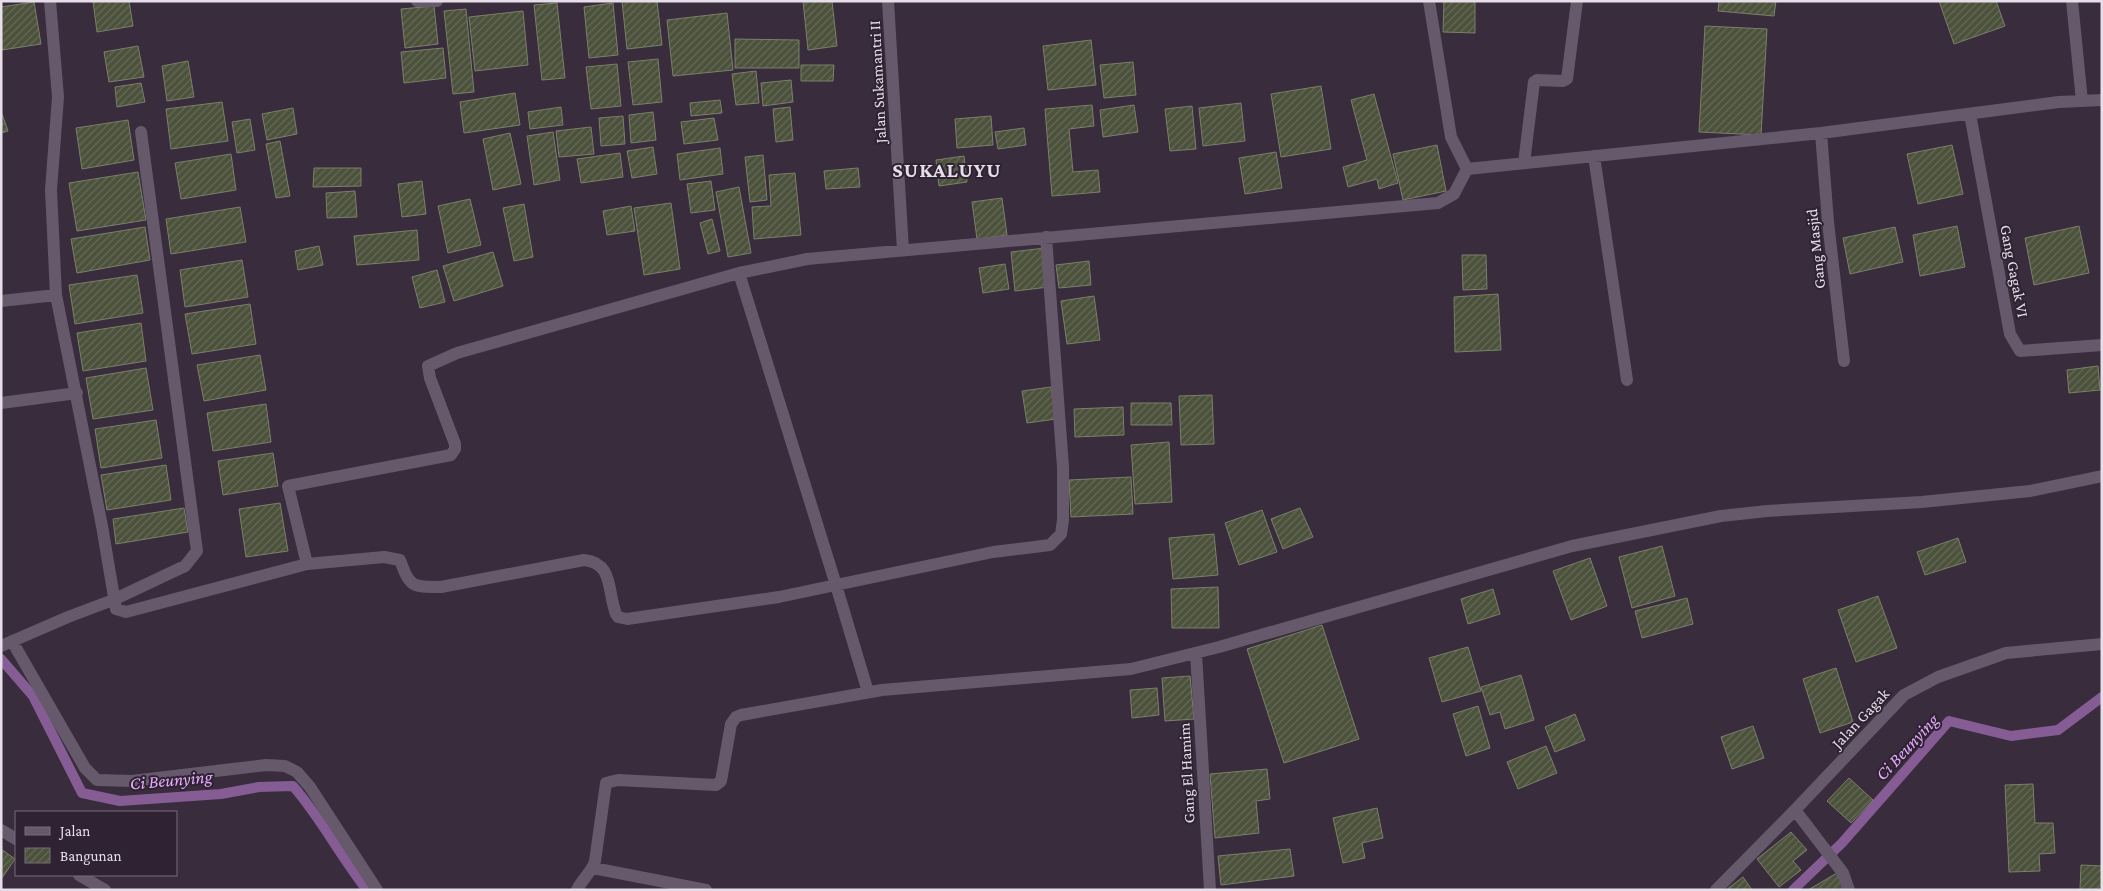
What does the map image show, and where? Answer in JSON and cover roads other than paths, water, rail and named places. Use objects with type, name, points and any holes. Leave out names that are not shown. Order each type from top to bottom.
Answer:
[{"type":"street","points":[[50,1],[58,97],[51,190],[56,295],[102,526],[113,600],[116,609],[126,612],[308,564],[395,557],[400,560],[409,582],[414,586],[424,587],[441,587],[584,560],[594,561],[606,572],[616,614],[627,618],[779,597],[993,552],[1050,545],[1060,534],[1063,520],[1063,467],[1046,238]]},
{"type":"street","points":[[417,1],[437,1]]},
{"type":"street","name":"Jalan Sukamantri II","points":[[888,1],[903,250]]},
{"type":"street","points":[[1429,1],[1451,137],[1467,170]]},
{"type":"street","points":[[1524,163],[1534,82],[1537,80],[1563,82],[1568,79],[1577,1]]},
{"type":"street","points":[[2072,1],[2082,101]]},
{"type":"street","points":[[1467,170],[1821,133],[2102,100]]},
{"type":"street","name":"Gang Gagak VI","points":[[1970,114],[2010,334],[2014,344],[2020,351],[2102,345]]},
{"type":"street","points":[[141,132],[197,551],[185,566],[113,600],[7,644],[85,768],[97,780],[132,782],[248,766],[285,766],[297,772],[310,786],[377,890]]},
{"type":"street","name":"Gang Masjid","points":[[1821,133],[1828,222],[1844,362]]},
{"type":"street","points":[[1594,156],[1628,380]]},
{"type":"street","points":[[308,564],[288,486],[451,455],[455,449],[428,370],[431,363],[457,353],[739,273],[807,259],[1438,203],[1454,194],[1467,170]]},
{"type":"street","points":[[739,273],[868,692]]},
{"type":"street","points":[[1,301],[56,295]]},
{"type":"street","points":[[1,403],[77,393]]},
{"type":"street","points":[[577,890],[582,879],[593,868],[606,783],[618,780],[716,784],[721,781],[731,724],[736,717],[868,692],[1131,669],[1196,653],[1544,554],[1721,516],[1767,510],[1922,502],[2030,491],[2102,476]]},
{"type":"street","name":"Jalan Gagak","points":[[1716,890],[1796,810],[1904,694],[1938,677],[2006,653],[2102,644]]},
{"type":"street","name":"Gang El Hamim","points":[[1196,653],[1210,890]]},
{"type":"street","points":[[1796,810],[1843,873],[1849,890]]},
{"type":"street","points":[[1,830],[15,838]]},
{"type":"street","points":[[593,868],[706,890]]},
{"type":"street","points":[[81,876],[105,890]]},
{"type":"waterway","name":"Ci Beunying","points":[[1,659],[33,696],[82,793],[120,801],[221,794],[259,787],[293,786],[313,811],[367,890]]},
{"type":"waterway","name":"Ci Beunying","points":[[1793,890],[1842,843],[1949,721],[2011,736],[2058,730],[2102,697]]},
{"type":"district","name":"SUKALUYU","points":[[947,170]]}]
